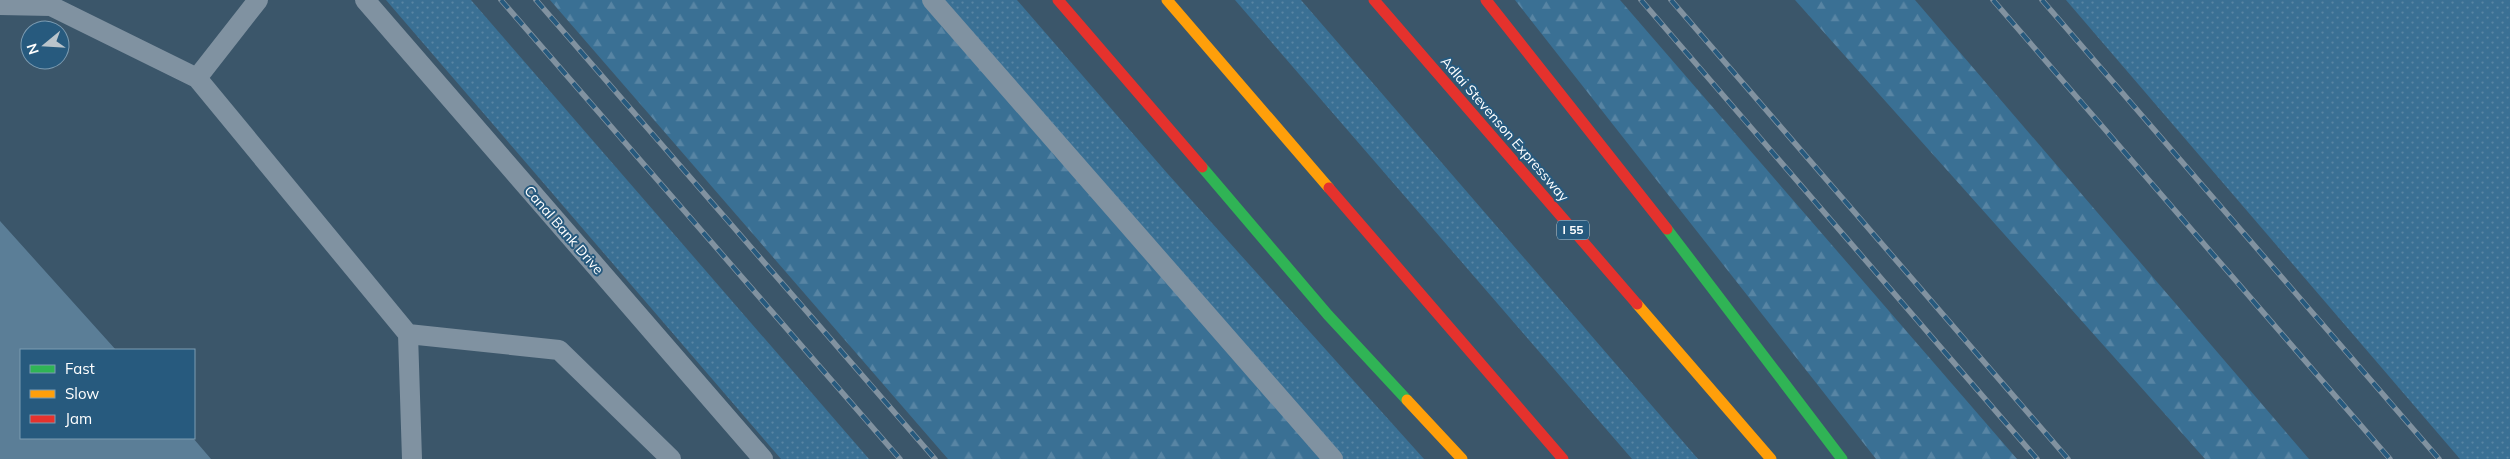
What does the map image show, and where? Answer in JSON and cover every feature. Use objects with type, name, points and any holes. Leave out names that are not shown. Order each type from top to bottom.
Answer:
[{"type":"highway","points":[[1058,0],[1328,315],[1462,459]]},
{"type":"highway","points":[[1167,0],[1563,459]]},
{"type":"highway","name":"Adlai Stevenson Expressway","points":[[1374,0],[1771,459]]},
{"type":"highway","points":[[1486,0],[1686,253],[1842,459]]},
{"type":"lane","points":[[197,78],[258,0]]},
{"type":"lane","name":"Canal Bank Drive","points":[[365,0],[763,459]]},
{"type":"lane","points":[[932,0],[1333,459]]},
{"type":"lane","points":[[0,5],[51,6],[197,78],[408,334],[412,459]]},
{"type":"lane","points":[[408,334],[559,350],[671,459]]},
{"type":"green space","points":[[386,0],[471,0],[869,459],[781,459]]},
{"type":"green space","points":[[550,0],[932,0],[1333,459],[948,459]]},
{"type":"green space","points":[[932,0],[1017,0],[1167,173],[1424,459],[1333,459]]},
{"type":"green space","points":[[1235,0],[1301,0],[1698,459],[1632,459]]},
{"type":"green space","points":[[1515,0],[1620,0],[2017,459],[1876,459]]},
{"type":"green space","points":[[1795,0],[1915,0],[2309,459],[2205,459]]},
{"type":"green space","points":[[2066,0],[2510,0],[2510,459],[2460,459]]},
{"type":"shaded area","points":[[0,221],[115,349],[20,349],[20,439],[194,439],[211,459],[0,459]]},
{"type":"railway","points":[[501,0],[900,459]]},
{"type":"railway","points":[[536,0],[935,459]]},
{"type":"railway","points":[[1641,0],[2037,459]]},
{"type":"railway","points":[[1671,0],[2068,459]]},
{"type":"railway","points":[[1993,0],[2390,459]]},
{"type":"railway","points":[[2042,0],[2439,459]]},
{"type":"traffic: fast","points":[[1202,167],[1328,315],[1407,400]]},
{"type":"traffic: fast","points":[[1667,229],[1842,459]]},
{"type":"traffic: slow","points":[[1167,0],[1329,188]]},
{"type":"traffic: slow","points":[[1637,304],[1771,459]]},
{"type":"traffic: slow","points":[[1407,400],[1462,459]]},
{"type":"traffic: jam","points":[[1058,0],[1202,167]]},
{"type":"traffic: jam","points":[[1374,0],[1637,304]]},
{"type":"traffic: jam","points":[[1486,0],[1667,229]]},
{"type":"traffic: jam","points":[[1329,188],[1563,459]]}]
